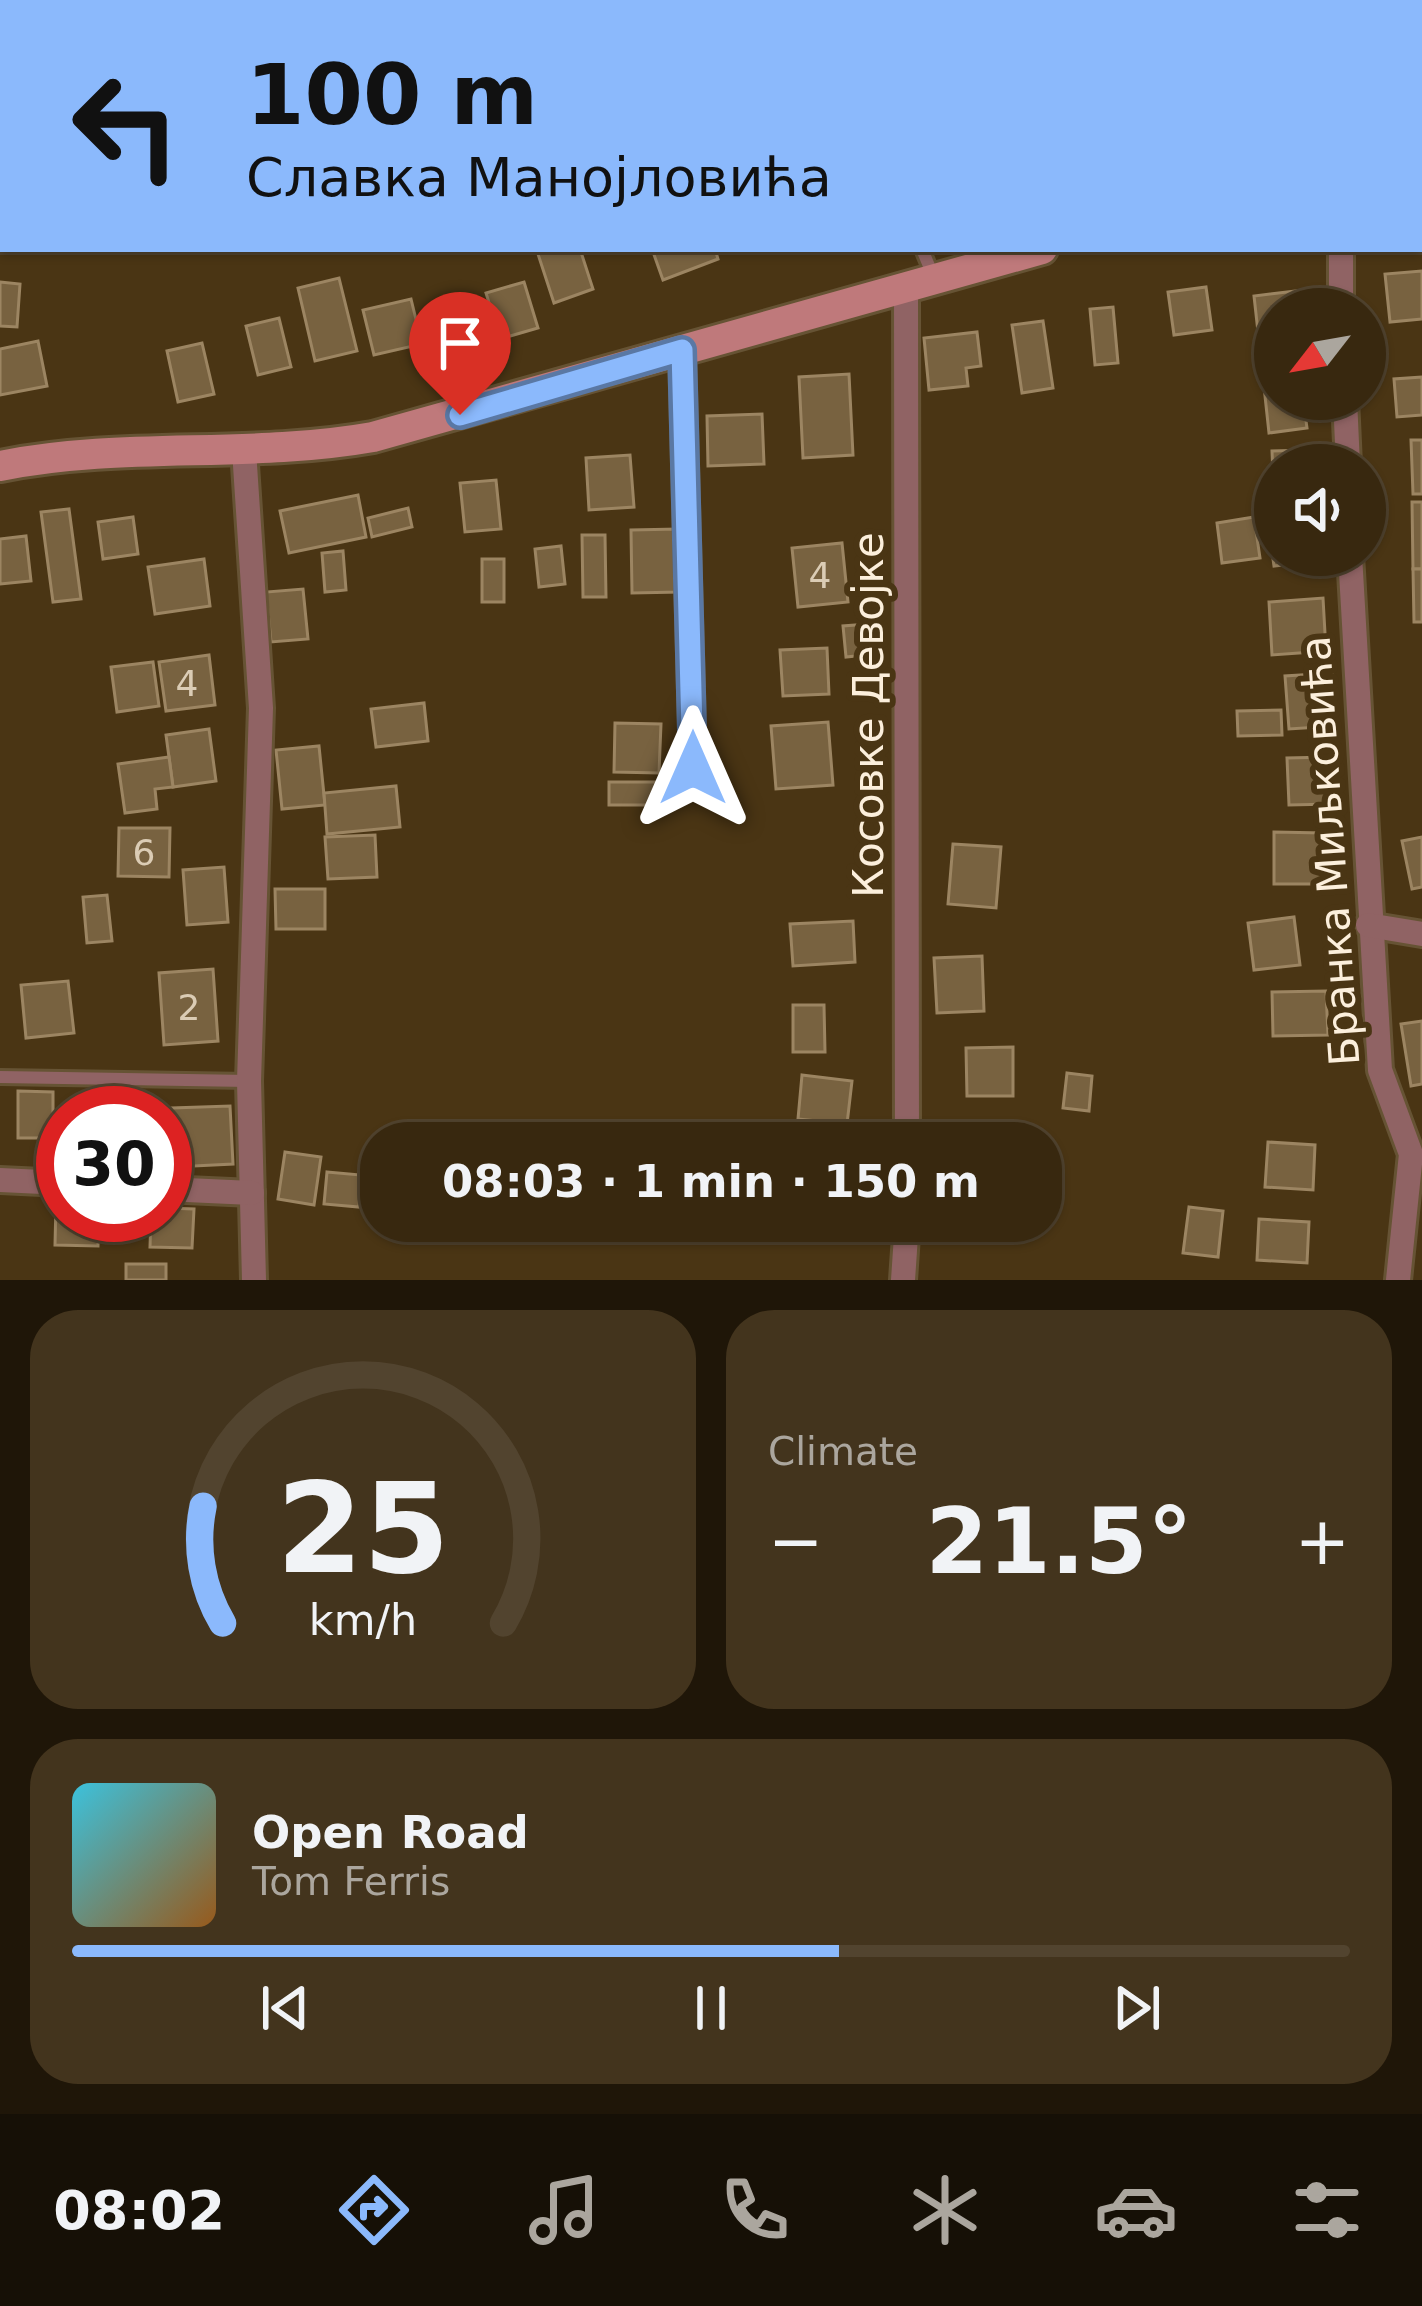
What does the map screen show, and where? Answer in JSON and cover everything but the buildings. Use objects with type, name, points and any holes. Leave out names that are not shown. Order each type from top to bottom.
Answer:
[{"type":"main road","points":[[0,466],[118,449],[244,450],[393,433],[1025,252]]},
{"type":"street","points":[[1341,252],[1341,288]]},
{"type":"street","name":"Косовке Девојке","points":[[907,1122],[920,283]]},
{"type":"street","points":[[682,350],[693,768]]},
{"type":"street","points":[[244,450],[261,708],[249,1081],[254,1280]]},
{"type":"street","name":"Бранка Миљковића","points":[[1351,576],[1380,1070],[1411,1154],[1398,1280]]},
{"type":"street","points":[[1368,925],[1422,934]]},
{"type":"street","points":[[0,1180],[36,1182]]},
{"type":"street","points":[[192,1190],[252,1193]]},
{"type":"street","points":[[903,1280],[906,1242]]},
{"type":"lane","points":[[920,283],[922,252]]},
{"type":"lane","points":[[0,1077],[249,1081]]},
{"type":"route","points":[[460,415],[682,350],[693,768]]}]
